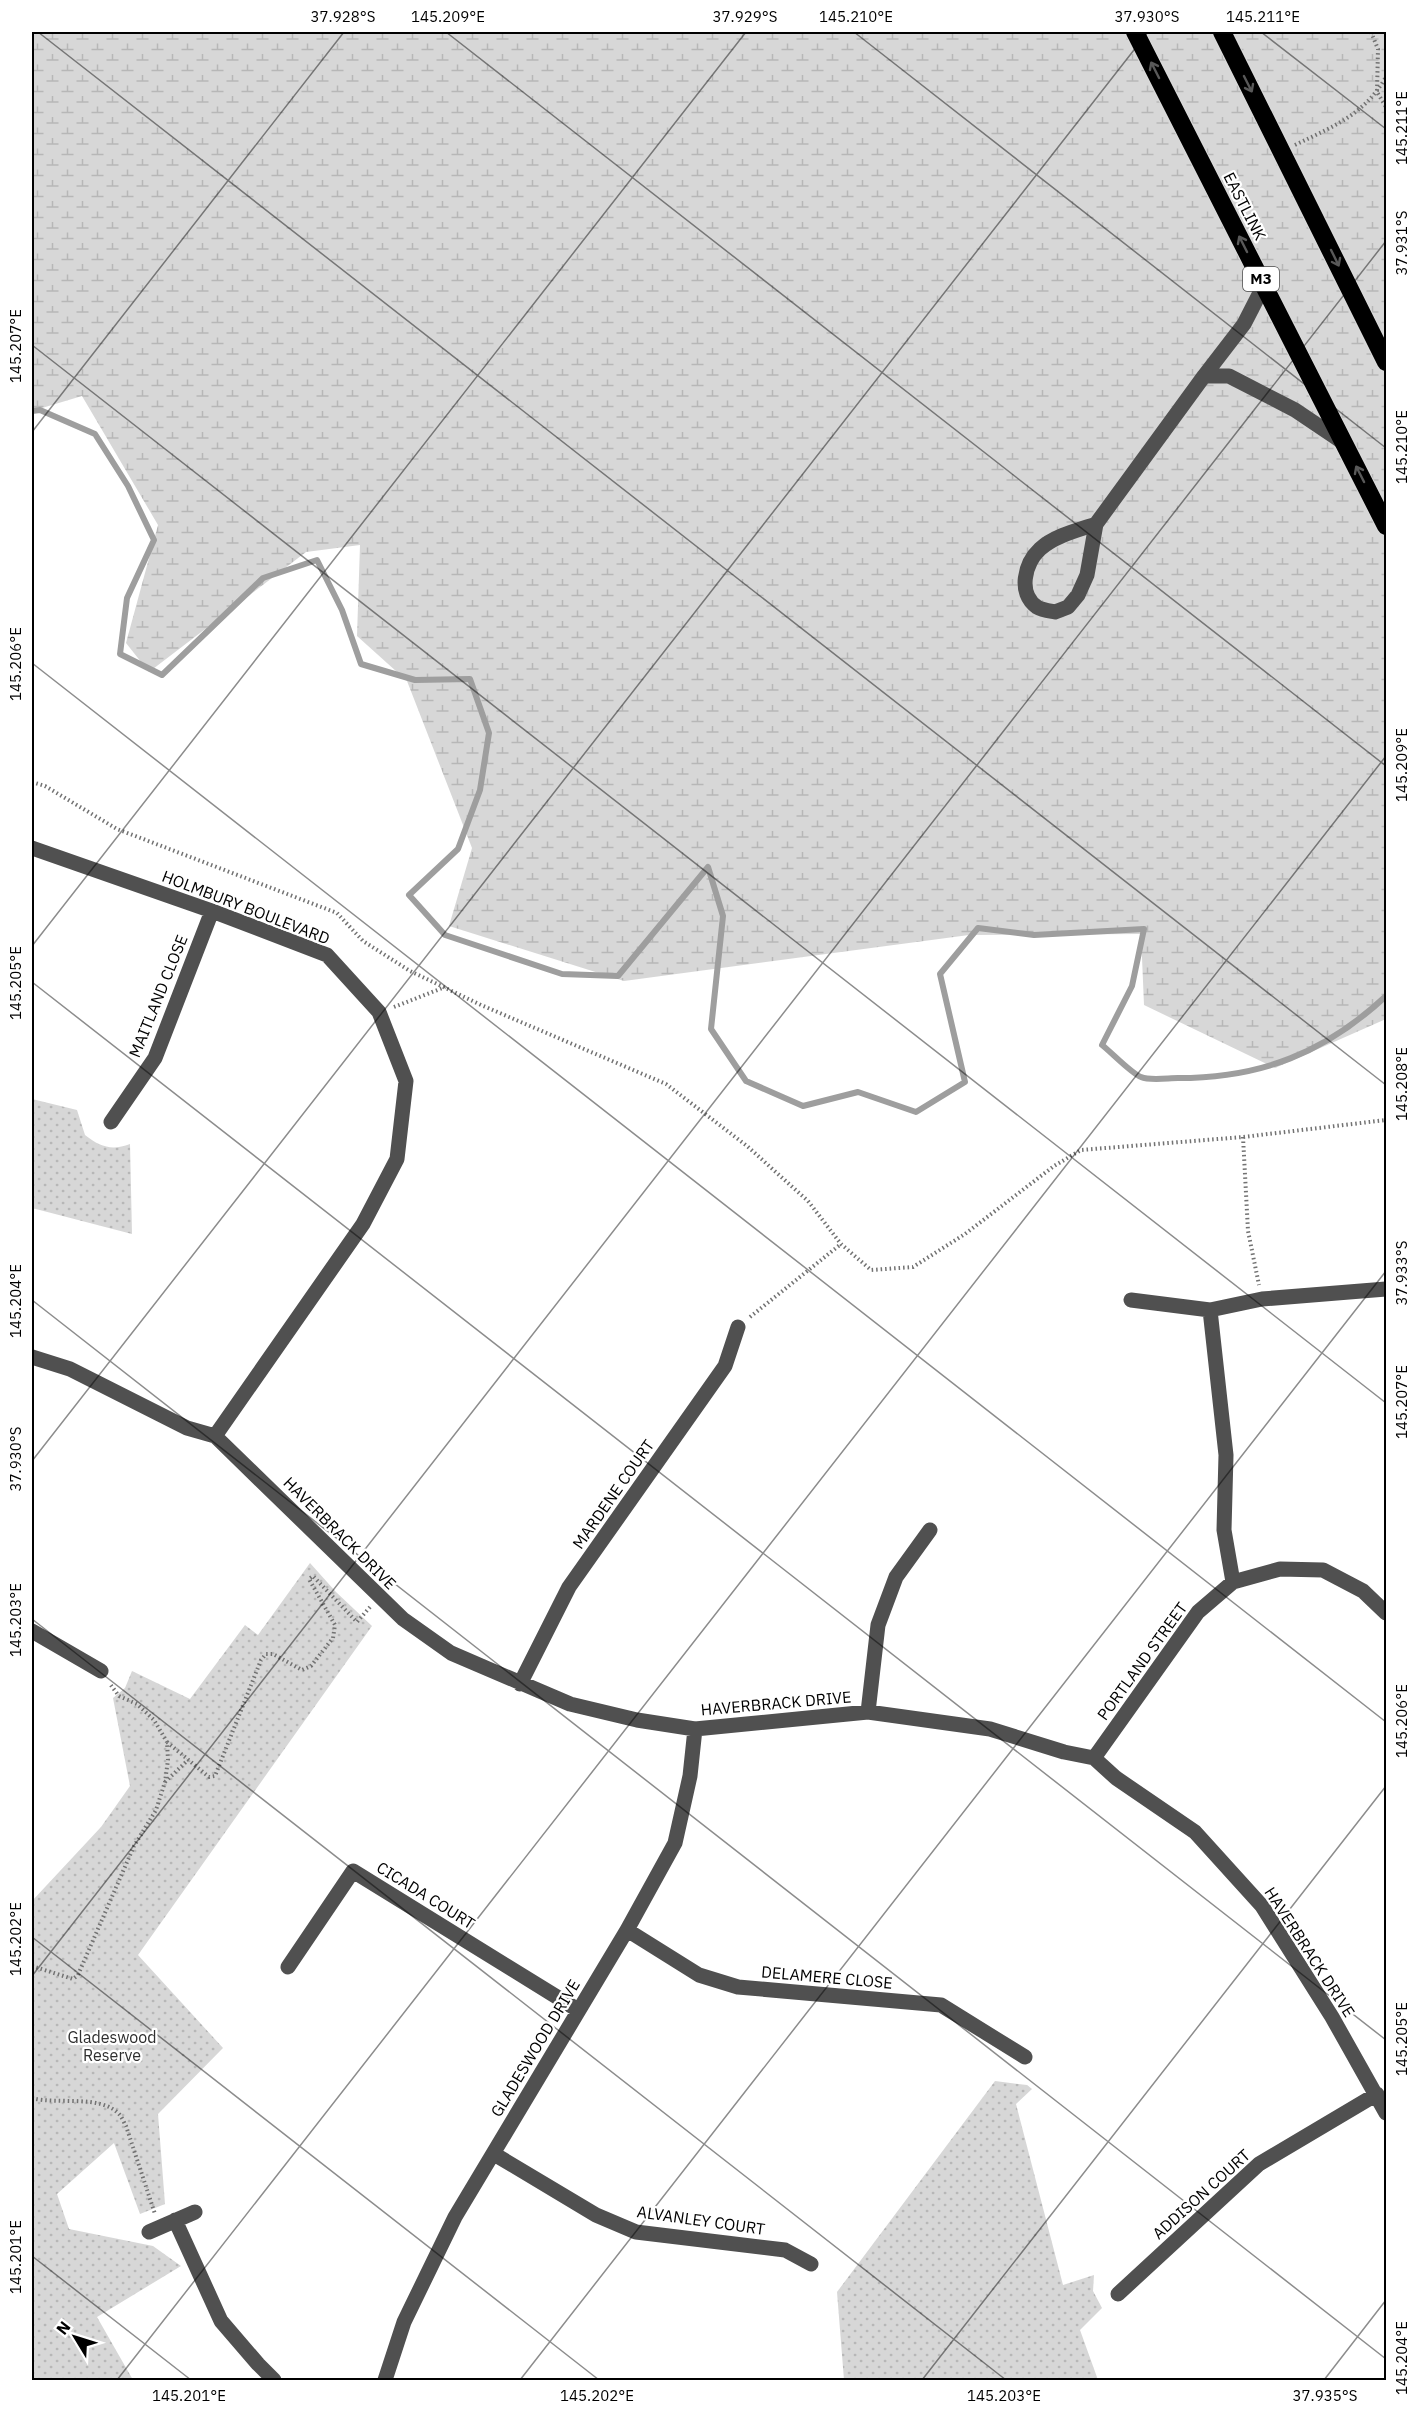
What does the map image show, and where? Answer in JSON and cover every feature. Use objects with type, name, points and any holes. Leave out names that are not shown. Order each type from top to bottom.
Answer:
[{"type":"highway","name":"EASTLINK","points":[[1135,32],[1386,526]]},
{"type":"highway","points":[[1222,32],[1386,362]]},
{"type":"street","points":[[1096,524],[1041,548],[1030,560],[1025,574],[1025,587],[1030,600],[1038,607],[1055,612],[1068,607],[1078,595],[1087,575],[1096,524],[1244,324],[1264,285]]},
{"type":"street","points":[[1204,376],[1229,376],[1295,410],[1344,443]]},
{"type":"street","name":"HOLMBURY BOULEVARD","points":[[32,848],[212,911],[327,955],[379,1012],[406,1081],[397,1159],[363,1224],[214,1436]]},
{"type":"street","name":"MAITLAND CLOSE","points":[[111,1122],[155,1058],[212,911]]},
{"type":"street","points":[[1131,1300],[1210,1310],[1263,1299],[1386,1288]]},
{"type":"street","points":[[1210,1310],[1226,1455],[1224,1530],[1233,1582]]},
{"type":"street","name":"MARDENE COURT","points":[[520,1684],[569,1587],[725,1366],[738,1327]]},
{"type":"street","name":"HAVERBRACK DRIVE","points":[[32,1357],[70,1369],[187,1428],[214,1436],[403,1619],[451,1653],[570,1704],[637,1720],[695,1729],[868,1712],[990,1729],[1064,1752],[1094,1758],[1116,1778],[1195,1833],[1262,1906],[1332,2017],[1386,2113]]},
{"type":"street","points":[[868,1712],[878,1625],[896,1577],[930,1530]]},
{"type":"street","name":"PORTLAND STREET","points":[[1094,1758],[1198,1612],[1233,1582],[1280,1569],[1323,1570],[1363,1591],[1386,1613]]},
{"type":"street","points":[[32,1631],[101,1671]]},
{"type":"street","name":"GLADESWOOD DRIVE","points":[[385,2380],[404,2322],[455,2217],[627,1930],[675,1843],[690,1776],[695,1729]]},
{"type":"street","name":"CICADA COURT","points":[[288,1967],[353,1871],[578,2010]]},
{"type":"street","name":"DELAMERE CLOSE","points":[[627,1930],[699,1975],[738,1987],[941,2005],[1025,2057]]},
{"type":"street","name":"ADDISON COURT","points":[[1118,2294],[1258,2164],[1377,2094]]},
{"type":"street","name":"ALVANLEY COURT","points":[[494,2154],[596,2216],[636,2232],[785,2250],[810,2264]]},
{"type":"street","points":[[154,2230],[195,2212]]},
{"type":"street","points":[[176,2220],[221,2321],[274,2380]]},
{"type":"path","points":[[1371,32],[1378,49],[1377,92],[1386,106]]},
{"type":"path","points":[[1282,151],[1347,120],[1377,92],[1386,77]]},
{"type":"path","points":[[32,782],[45,786],[117,828],[337,913],[363,941],[410,971],[481,1005],[666,1084],[747,1146],[808,1202],[841,1244],[871,1270],[912,1266],[965,1234],[1054,1166],[1081,1150],[1243,1137],[1386,1120]]},
{"type":"path","points":[[379,1012],[445,987]]},
{"type":"path","points":[[1243,1137],[1248,1231],[1263,1299]]},
{"type":"path","points":[[738,1327],[841,1244]]},
{"type":"path","points":[[101,1671],[119,1696],[137,1704],[154,1720],[166,1742],[208,1777],[215,1776],[261,1660],[266,1653],[273,1654],[302,1670],[311,1666],[333,1638],[335,1625],[309,1579],[313,1576],[357,1622],[379,1598]]},
{"type":"path","points":[[32,1966],[73,1979],[78,1974],[134,1846],[156,1809],[165,1782],[168,1760],[166,1742]]},
{"type":"path","points":[[165,1782],[188,1760]]},
{"type":"path","points":[[32,2098],[59,2102],[85,2101],[107,2107],[120,2114],[126,2126],[154,2230]]},
{"type":"green space","points":[[32,32],[1386,32],[1386,1019],[1275,1068],[1144,1005],[1141,934],[969,935],[624,981],[449,926],[472,848],[407,681],[357,636],[360,545],[306,552],[149,672],[126,643],[158,525],[82,396],[32,411]]},
{"type":"green space","points":[[32,1099],[77,1110],[85,1135],[101,1145],[117,1147],[130,1144],[132,1234],[32,1208]]},
{"type":"green space","name":"Gladeswood Reserve","points":[[310,1563],[336,1592],[372,1626],[138,1955],[223,2048],[158,2114],[165,2204],[140,2214],[114,2143],[57,2194],[69,2229],[153,2246],[181,2266],[97,2317],[133,2380],[32,2380],[32,1901],[101,1827],[130,1786],[113,1698],[125,1688],[132,1671],[190,1699],[245,1625],[258,1635]]},
{"type":"green space","points":[[995,2081],[1027,2085],[1032,2089],[1016,2104],[1063,2285],[1094,2275],[1093,2291],[1102,2308],[1080,2330],[1098,2380],[844,2380],[837,2292]]},
{"type":"waterway","points":[[32,411],[40,410],[95,434],[128,486],[154,540],[127,598],[120,654],[162,675],[263,578],[317,560],[342,610],[361,664],[415,680],[470,679],[489,733],[480,790],[458,849],[409,895],[445,935],[562,974],[618,976],[708,867],[723,916],[711,1029],[746,1081],[803,1106],[858,1092],[916,1112],[965,1082],[940,974],[978,928],[1034,935],[1144,929],[1132,986],[1102,1045],[1132,1072],[1145,1078],[1208,1077],[1264,1067],[1315,1047],[1363,1016],[1386,996]]}]
